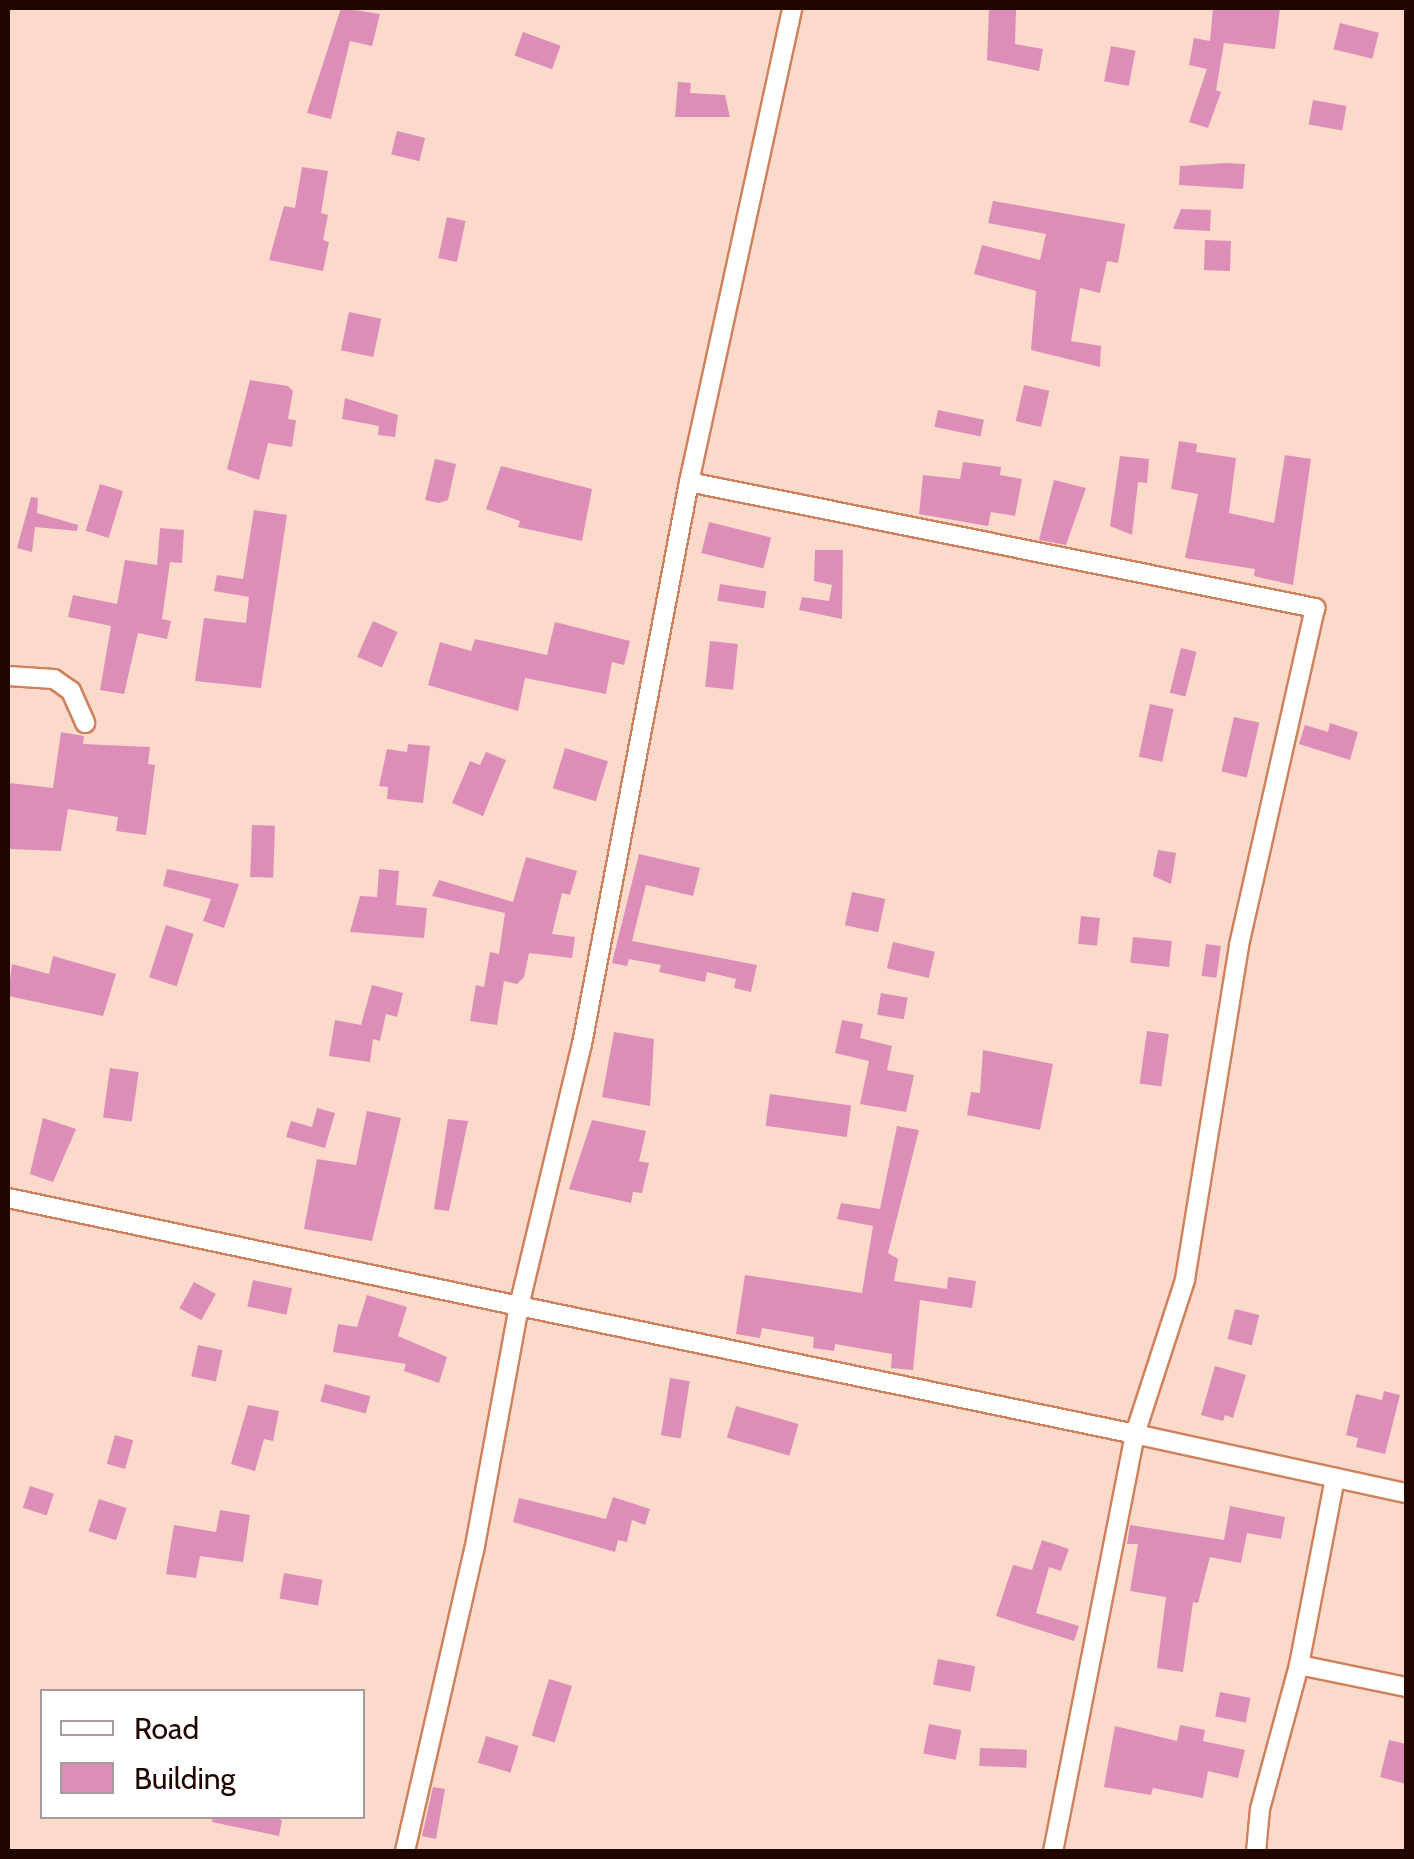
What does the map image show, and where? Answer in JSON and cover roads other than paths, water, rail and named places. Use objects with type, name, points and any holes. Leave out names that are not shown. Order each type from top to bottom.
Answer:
[{"type":"street","points":[[405,1852],[474,1550],[520,1306],[582,1044],[689,482],[792,8]]},
{"type":"street","points":[[689,482],[1315,608],[1239,946],[1185,1280],[1135,1434],[1053,1852]]},
{"type":"street","points":[[8,676],[54,679],[72,691],[85,722]]},
{"type":"street","points":[[8,1198],[1406,1494]]},
{"type":"street","points":[[1256,1852],[1260,1809],[1299,1665],[1335,1478]]},
{"type":"street","points":[[1299,1665],[1406,1687]]}]
